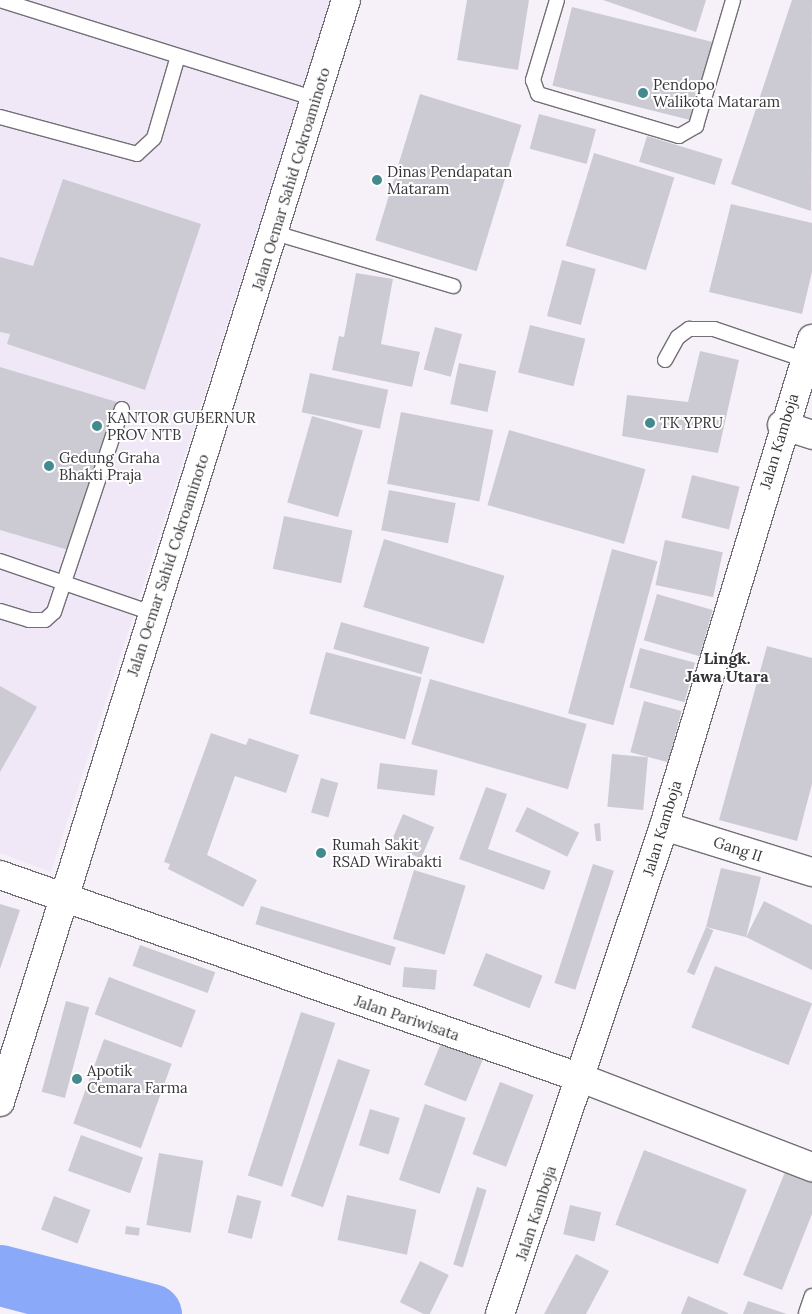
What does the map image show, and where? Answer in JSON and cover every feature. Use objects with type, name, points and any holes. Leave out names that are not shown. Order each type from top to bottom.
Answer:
[{"type":"street","name":"Jalan Oemar Sahid Cokroaminoto","points":[[0,1102],[152,613],[275,233],[346,0]]},
{"type":"street","name":"Jalan Kamboja","points":[[500,1314],[581,1078],[664,826],[782,425],[808,349]]},
{"type":"street","points":[[782,425],[812,435]]},
{"type":"street","name":"Gang II","points":[[664,826],[812,872]]},
{"type":"street","name":"Jalan Pariwisata","points":[[0,875],[581,1078],[812,1167]]},
{"type":"lane","points":[[0,0],[316,99]]},
{"type":"lane","points":[[557,0],[533,80],[538,94],[679,136],[696,126],[732,0]]},
{"type":"lane","points":[[0,117],[137,154],[154,138],[178,56]]},
{"type":"lane","points":[[275,233],[453,286]]},
{"type":"lane","points":[[665,360],[678,337],[689,329],[714,330],[808,349]]},
{"type":"lane","points":[[0,610],[45,620],[54,612],[122,409]]},
{"type":"lane","points":[[0,561],[152,613]]},
{"type":"lane","points":[[806,1313],[812,1296]]},
{"type":"shaded area","name":"KANTOR GUBERNUR PROV NTB","points":[[0,0],[331,0],[51,872],[0,853]]},
{"type":"building","points":[[467,0],[529,0],[518,70],[457,60]]},
{"type":"building","points":[[603,0],[706,0],[696,32]]},
{"type":"building","points":[[792,0],[812,0],[811,211],[731,184]]},
{"type":"building","points":[[572,7],[714,42],[694,121],[552,86]]},
{"type":"building","points":[[420,94],[521,125],[477,271],[375,240]]},
{"type":"building","points":[[539,114],[596,129],[587,164],[530,149]]},
{"type":"building","points":[[647,136],[723,159],[715,185],[639,162]]},
{"type":"building","points":[[594,153],[674,178],[646,270],[566,246]]},
{"type":"building","points":[[63,179],[201,224],[145,390],[7,344],[10,334],[0,332],[0,257],[33,266]]},
{"type":"building","points":[[731,204],[812,223],[812,272],[802,314],[709,292]]},
{"type":"building","points":[[562,260],[596,269],[581,325],[547,316]]},
{"type":"building","points":[[356,273],[393,279],[381,344],[420,352],[412,387],[332,370],[339,336],[344,337]]},
{"type":"building","points":[[530,325],[585,339],[573,386],[518,373]]},
{"type":"building","points":[[435,327],[462,334],[451,377],[424,370]]},
{"type":"building","points":[[700,351],[739,360],[718,453],[622,436],[627,395],[688,402]]},
{"type":"building","points":[[459,363],[496,371],[487,412],[450,404]]},
{"type":"building","name":"Gedung Graha Bhakti Praja","points":[[0,367],[117,402],[72,551],[0,530]]},
{"type":"building","points":[[310,373],[388,390],[380,429],[302,412]]},
{"type":"building","points":[[401,412],[493,430],[479,502],[387,484]]},
{"type":"building","points":[[312,416],[363,431],[338,517],[287,503]]},
{"type":"building","points":[[509,430],[645,469],[624,544],[488,505]]},
{"type":"building","points":[[692,475],[740,487],[729,530],[681,518]]},
{"type":"building","points":[[389,490],[456,503],[448,543],[381,530]]},
{"type":"building","points":[[284,516],[352,531],[341,583],[273,569]]},
{"type":"building","points":[[384,539],[504,576],[484,644],[363,607]]},
{"type":"building","points":[[665,540],[723,552],[713,597],[655,585]]},
{"type":"building","points":[[612,549],[657,561],[613,725],[568,713]]},
{"type":"building","points":[[657,594],[713,610],[700,656],[644,640]]},
{"type":"building","points":[[341,622],[429,647],[422,674],[333,649]]},
{"type":"building","points":[[767,646],[812,658],[812,784],[797,841],[719,820]]},
{"type":"building","points":[[640,648],[695,663],[684,702],[629,688]]},
{"type":"building","points":[[326,652],[422,678],[405,739],[309,714]]},
{"type":"building","points":[[430,679],[587,724],[568,789],[411,744]]},
{"type":"building","points":[[0,686],[37,707],[0,772]]},
{"type":"building","points":[[644,701],[682,711],[668,762],[630,752]]},
{"type":"building","points":[[211,733],[246,745],[249,738],[299,755],[286,793],[235,776],[207,855],[257,880],[243,907],[168,869],[170,864],[164,862]]},
{"type":"building","points":[[612,754],[648,757],[643,810],[607,807]]},
{"type":"building","points":[[380,763],[438,770],[434,796],[377,789]]},
{"type":"building","points":[[321,778],[338,783],[328,818],[311,813]]},
{"type":"building","points":[[486,787],[507,794],[488,849],[551,871],[544,890],[459,859]]},
{"type":"building","points":[[527,807],[579,832],[567,857],[515,831]]},
{"type":"building","points":[[403,814],[434,827],[421,859],[390,845]]},
{"type":"building","points":[[600,823],[601,841],[596,841],[594,824]]},
{"type":"building","points":[[593,864],[614,871],[575,990],[554,983]]},
{"type":"building","points":[[721,868],[761,877],[746,937],[706,927]]},
{"type":"building","points":[[414,870],[466,886],[445,955],[393,939]]},
{"type":"building","points":[[764,901],[812,925],[812,970],[746,937]]},
{"type":"building","points":[[0,904],[20,910],[0,969]]},
{"type":"building","points":[[261,906],[396,947],[390,965],[255,924]]},
{"type":"building","points":[[706,927],[713,930],[694,975],[687,972]]},
{"type":"building","points":[[140,945],[215,972],[208,993],[132,966]]},
{"type":"building","points":[[486,953],[543,976],[529,1008],[473,985]]},
{"type":"building","points":[[715,966],[812,1003],[788,1065],[691,1028]]},
{"type":"building","points":[[404,967],[437,970],[435,990],[402,987]]},
{"type":"building","points":[[109,977],[196,1010],[181,1048],[95,1014]]},
{"type":"building","points":[[66,1001],[89,1007],[65,1098],[42,1092]]},
{"type":"building","points":[[301,1012],[335,1023],[282,1187],[248,1176]]},
{"type":"building","points":[[104,1039],[172,1064],[141,1148],[73,1124]]},
{"type":"building","points":[[441,1043],[483,1060],[466,1102],[424,1085]]},
{"type":"building","points":[[338,1059],[370,1070],[323,1207],[291,1196]]},
{"type":"building","points":[[500,1082],[534,1095],[506,1167],[472,1154]]},
{"type":"building","points":[[425,1104],[466,1118],[440,1194],[399,1180]]},
{"type":"building","points":[[370,1109],[400,1118],[389,1154],[359,1145]]},
{"type":"building","points":[[81,1135],[143,1158],[130,1193],[68,1171]]},
{"type":"building","points":[[644,1150],[747,1189],[718,1264],[615,1225]]},
{"type":"building","points":[[159,1153],[203,1161],[191,1233],[146,1225]]},
{"type":"building","points":[[785,1172],[812,1182],[812,1214],[782,1290],[743,1275]]},
{"type":"building","points":[[477,1187],[487,1190],[463,1267],[453,1264]]},
{"type":"building","points":[[237,1195],[261,1201],[252,1239],[228,1233]]},
{"type":"building","points":[[347,1195],[416,1210],[407,1255],[337,1240]]},
{"type":"building","points":[[54,1196],[90,1210],[78,1244],[41,1230]]},
{"type":"building","points":[[570,1205],[601,1212],[594,1241],[563,1234]]},
{"type":"building","points":[[126,1226],[140,1228],[139,1236],[125,1234]]},
{"type":"building","points":[[576,1254],[609,1271],[586,1314],[544,1314]]},
{"type":"building","points":[[420,1261],[449,1275],[430,1314],[424,1314],[400,1302]]},
{"type":"building","points":[[688,1296],[728,1313],[728,1314],[681,1314]]},
{"type":"building","points":[[748,1301],[787,1314],[743,1314]]},
{"type":"waterway","points":[[0,1275],[151,1314]]},
{"type":"place","name":"Pendopo Walikota Mataram","points":[[643,93]]},
{"type":"place","name":"Dinas Pendapatan Mataram","points":[[377,180]]},
{"type":"place","name":"TK YPRU","points":[[650,423]]},
{"type":"place","name":"KANTOR GUBERNUR PROV NTB","points":[[97,426]]},
{"type":"place","name":"Gedung Graha Bhakti Praja","points":[[49,466]]},
{"type":"place","name":"Rumah Sakit RSAD Wirabakti","points":[[321,853]]},
{"type":"place","name":"Apotik Cemara Farma","points":[[77,1079]]},
{"type":"district","name":"Lingk. Jawa Utara","points":[[727,667]]}]
